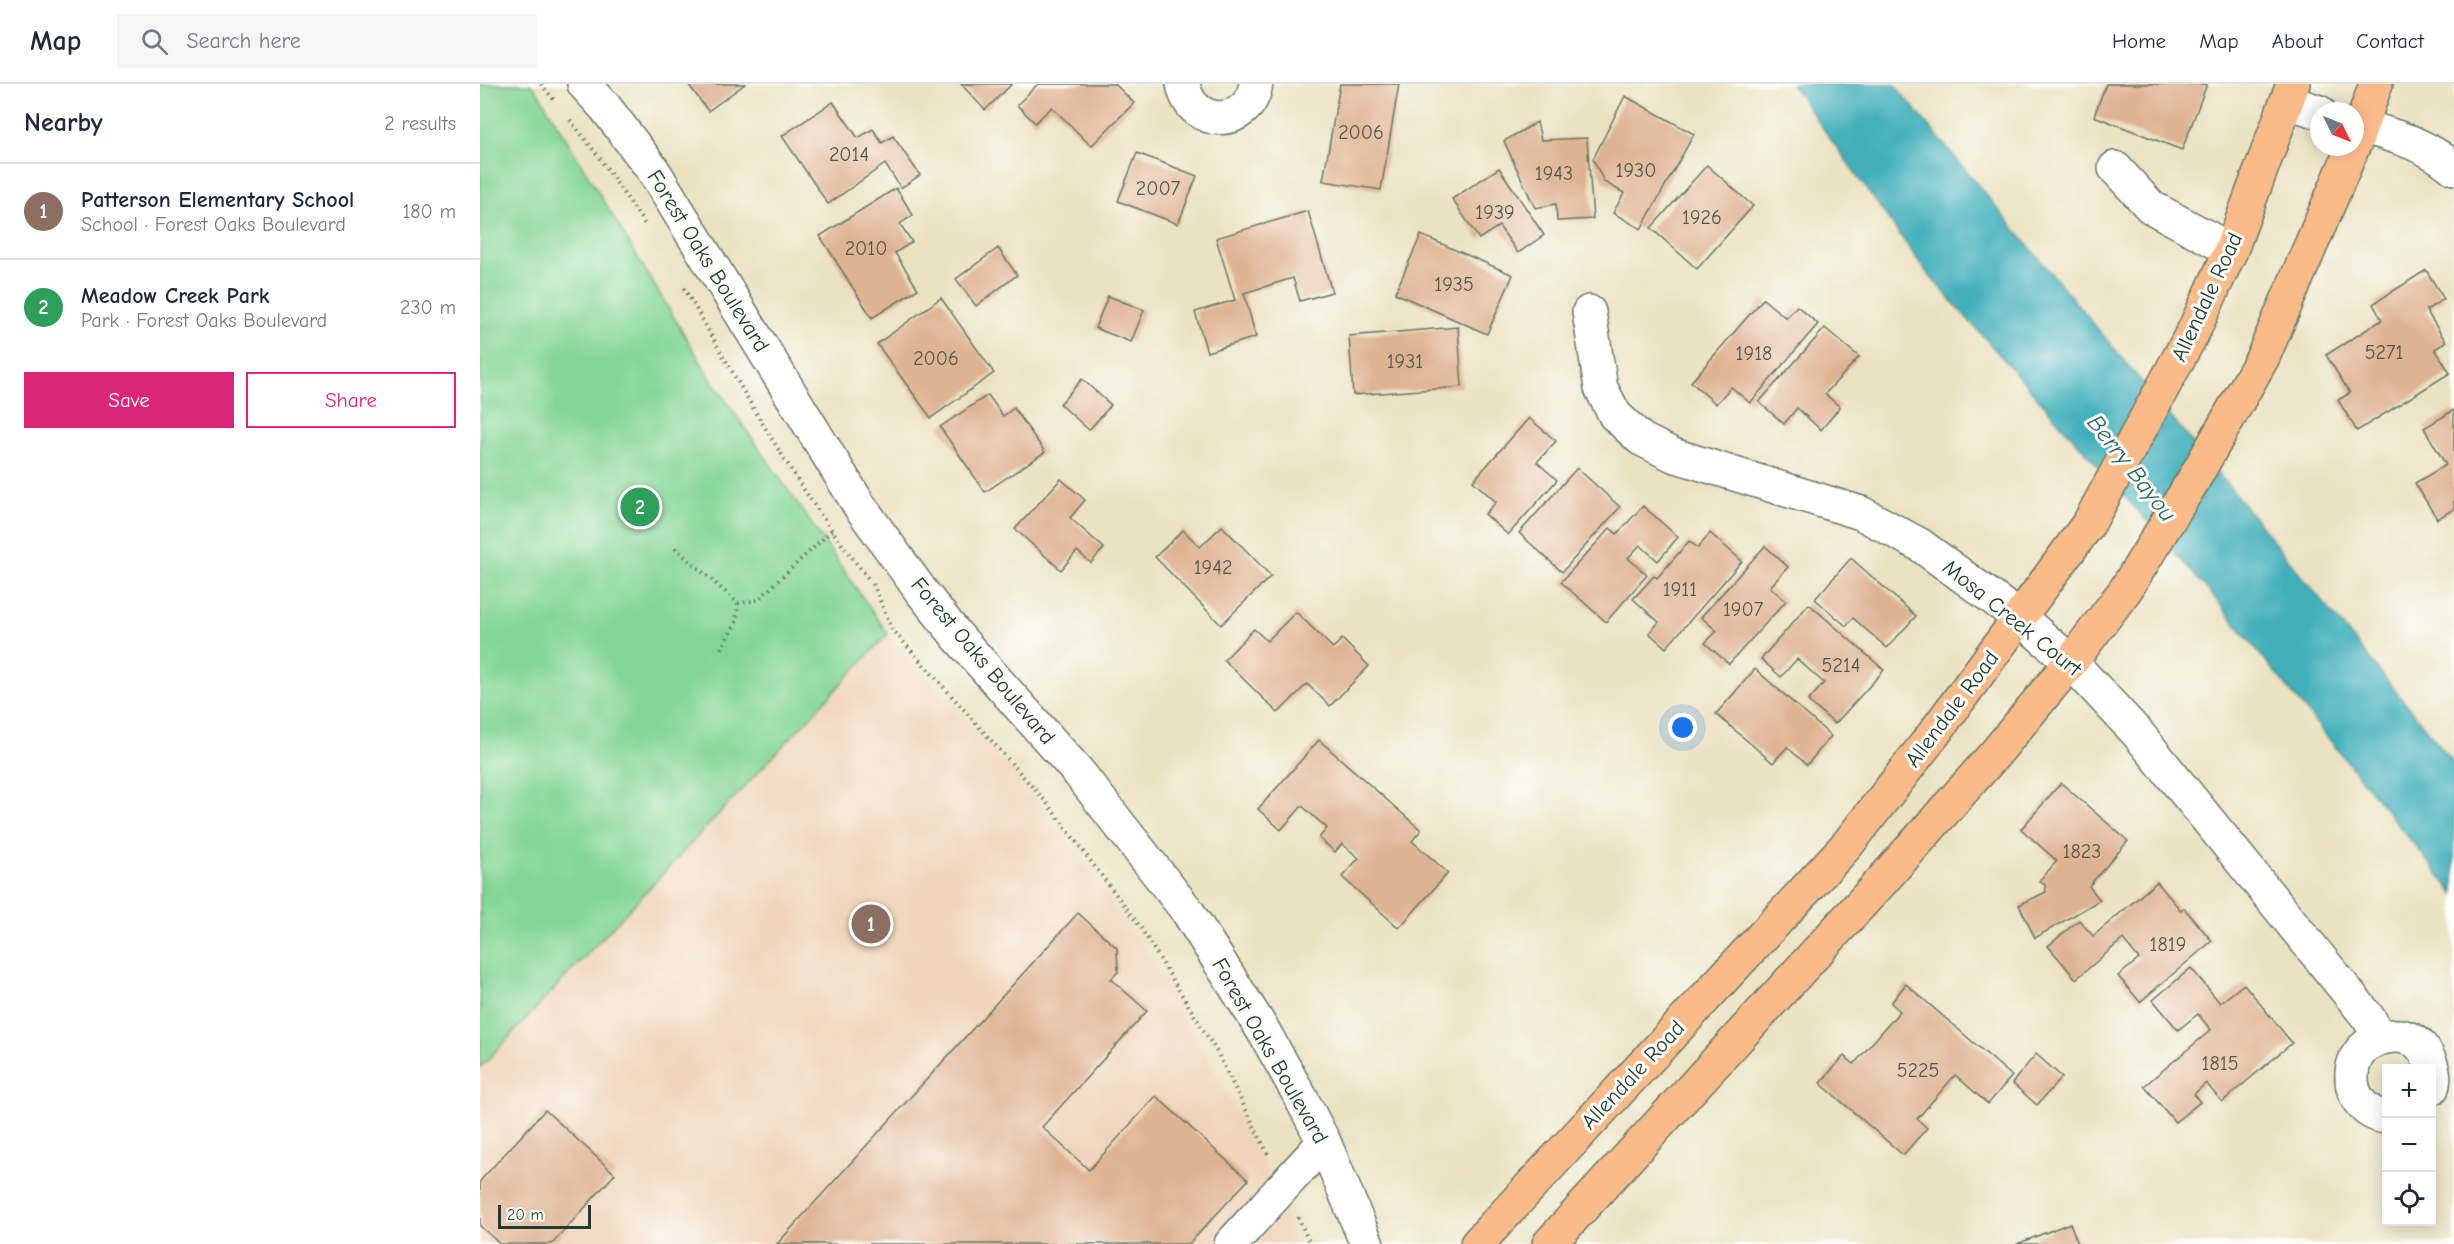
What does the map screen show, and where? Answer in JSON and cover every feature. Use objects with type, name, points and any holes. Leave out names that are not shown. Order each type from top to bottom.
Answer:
[{"type":"main road","points":[[2364,115],[2376,84]]},
{"type":"main road","name":"Allendale Road","points":[[1477,1244],[1847,845],[1933,735],[2089,523],[2194,330],[2231,250],[2291,93]]},
{"type":"main road","points":[[1549,1244],[1881,882],[1994,755],[2071,662],[2126,589],[2194,479],[2263,357],[2347,156]]},
{"type":"main road","points":[[1847,845],[1881,882]]},
{"type":"street","name":"Forest Oaks Boulevard","points":[[584,84],[605,107],[653,170],[859,505],[950,627],[1079,772],[1188,912],[1264,1032],[1324,1142],[1367,1244]]},
{"type":"street","points":[[1183,84],[1185,96],[1201,114],[1212,118],[1224,118],[1245,108],[1252,98],[1256,84]]},
{"type":"street","points":[[2291,93],[2310,106]]},
{"type":"street","points":[[2364,136],[2406,139],[2437,154],[2454,168]]},
{"type":"street","points":[[2115,168],[2151,207],[2231,250]]},
{"type":"street","name":"Mosa Creek Court","points":[[1589,312],[1601,388],[1614,416],[1641,439],[1673,455],[1861,513],[1920,545],[2020,618],[2071,662],[2139,735],[2367,1016],[2380,1036]]},
{"type":"street","points":[[2382,1115],[2364,1107],[2353,1088],[2352,1067],[2362,1048],[2380,1036],[2402,1035],[2421,1046],[2433,1064]]},
{"type":"street","points":[[1231,1244],[1324,1142]]},
{"type":"path","points":[[675,548],[738,603],[758,600],[859,505]]},
{"type":"path","points":[[721,649],[736,622],[738,603]]},
{"type":"shaded area","points":[[888,634],[1019,778],[1091,871],[1164,978],[1262,1159],[1296,1244],[480,1244],[480,1068]]},
{"type":"green space","points":[[480,84],[530,84],[536,89],[711,379],[888,634],[480,1068]]},
{"type":"water","name":"Berry Bayou","points":[[1791,84],[1894,84],[2236,495],[2454,763],[2454,894],[2214,597],[1928,274]]},
{"type":"building","points":[[688,84],[745,84],[708,111]]},
{"type":"building","points":[[961,84],[1012,84],[985,110]]},
{"type":"building","points":[[1038,84],[1115,84],[1134,103],[1091,146],[1052,107],[1035,123],[1017,105]]},
{"type":"building","points":[[1340,84],[1399,84],[1381,190],[1323,181]]},
{"type":"building","points":[[2106,84],[2207,84],[2182,150],[2094,116]]},
{"type":"building","points":[[1625,96],[1694,134],[1641,229],[1613,213],[1624,193],[1604,182],[1593,159]]},
{"type":"building","points":[[833,102],[858,138],[873,129],[882,143],[893,136],[920,175],[901,188],[885,164],[828,204],[782,136]]},
{"type":"building","points":[[1537,122],[1541,140],[1587,138],[1593,219],[1557,221],[1556,204],[1535,208],[1504,141]]},
{"type":"building","points":[[1137,153],[1197,176],[1178,224],[1118,201]]},
{"type":"building","points":[[1707,165],[1753,206],[1697,269],[1651,228]]},
{"type":"building","points":[[1499,168],[1544,235],[1518,253],[1499,226],[1479,239],[1452,199]]},
{"type":"building","points":[[896,188],[913,215],[900,224],[912,242],[895,253],[918,289],[872,318],[820,236]]},
{"type":"building","points":[[1308,211],[1332,292],[1300,301],[1293,278],[1244,293],[1256,337],[1207,352],[1195,312],[1235,300],[1216,238]]},
{"type":"building","points":[[1421,235],[1513,275],[1487,334],[1395,293]]},
{"type":"building","points":[[998,248],[1017,275],[976,306],[956,279]]},
{"type":"building","points":[[2426,270],[2444,299],[2426,310],[2446,342],[2435,349],[2450,373],[2357,431],[2338,400],[2350,393],[2326,355],[2382,320],[2373,304]]},
{"type":"building","points":[[1108,296],[1144,310],[1131,342],[1095,328]]},
{"type":"building","points":[[941,298],[994,373],[931,418],[877,344]]},
{"type":"building","points":[[1763,299],[1786,318],[1797,306],[1818,324],[1750,403],[1731,387],[1716,404],[1691,382]]},
{"type":"building","points":[[1458,327],[1462,387],[1353,395],[1349,336]]},
{"type":"building","points":[[1825,328],[1859,357],[1825,394],[1840,407],[1821,430],[1797,408],[1784,424],[1759,402]]},
{"type":"building","points":[[1082,379],[1111,405],[1089,430],[1060,404]]},
{"type":"building","points":[[988,395],[1003,416],[1014,408],[1045,452],[985,492],[940,427]]},
{"type":"building","points":[[2454,410],[2454,509],[2437,519],[2415,483],[2446,465],[2424,428]]},
{"type":"building","points":[[1529,418],[1556,441],[1537,462],[1557,480],[1508,535],[1485,514],[1496,502],[1473,481]]},
{"type":"building","points":[[1577,468],[1620,507],[1562,572],[1519,533]]},
{"type":"building","points":[[1061,479],[1085,500],[1070,518],[1104,548],[1091,563],[1077,551],[1061,570],[1015,529]]},
{"type":"building","points":[[1643,506],[1678,537],[1658,561],[1640,545],[1628,558],[1647,575],[1606,622],[1561,582],[1610,528],[1617,534]]},
{"type":"building","points":[[1222,526],[1271,576],[1221,625],[1155,557],[1183,530],[1200,547]]},
{"type":"building","points":[[1710,533],[1742,561],[1666,648],[1649,633],[1659,622],[1633,599],[1654,576],[1657,578],[1689,541],[1698,548]]},
{"type":"building","points":[[1765,546],[1788,567],[1770,587],[1786,601],[1729,664],[1705,643],[1717,631],[1701,617]]},
{"type":"building","points":[[1851,558],[1916,616],[1887,648],[1853,618],[1846,626],[1815,599]]},
{"type":"building","points":[[1809,604],[1884,670],[1835,724],[1808,701],[1824,683],[1797,659],[1781,677],[1761,659]]},
{"type":"building","points":[[1296,612],[1333,648],[1342,639],[1369,666],[1330,706],[1307,684],[1278,713],[1224,660],[1254,629],[1267,641]]},
{"type":"building","points":[[1755,669],[1831,736],[1807,765],[1787,747],[1773,763],[1716,714]]},
{"type":"building","points":[[1319,740],[1421,830],[1412,841],[1448,873],[1399,928],[1342,877],[1359,858],[1342,844],[1335,852],[1319,838],[1327,828],[1302,806],[1281,830],[1258,809]]},
{"type":"building","points":[[2061,783],[2128,841],[2089,886],[2100,900],[2035,938],[2019,905],[2046,892],[2045,885],[2039,881],[2057,861],[2021,829]]},
{"type":"building","points":[[2157,882],[2181,911],[2184,908],[2212,941],[2140,1002],[2118,976],[2139,959],[2123,939],[2076,979],[2048,946],[2079,920],[2093,936]]},
{"type":"building","points":[[1078,913],[1117,948],[1118,972],[1111,979],[1147,1011],[1042,1127],[1089,1170],[1156,1096],[1248,1180],[1189,1244],[777,1244]]},
{"type":"building","points":[[2191,968],[2220,1003],[2244,984],[2292,1043],[2222,1102],[2206,1083],[2194,1094],[2200,1102],[2175,1122],[2144,1086],[2211,1030],[2198,1014],[2178,1030],[2153,1000]]},
{"type":"building","points":[[1906,984],[2012,1076],[1988,1104],[1955,1075],[1917,1119],[1927,1128],[1903,1155],[1820,1083],[1844,1056],[1854,1064],[1900,1011],[1891,1003]]},
{"type":"building","points":[[2036,1054],[2062,1077],[2037,1105],[2012,1083]]},
{"type":"building","points":[[545,1110],[615,1174],[552,1244],[500,1244],[480,1226],[480,1181]]},
{"type":"building","points":[[2070,1223],[2078,1244],[2017,1244]]},
{"type":"place","name":"Meadow Creek Park","points":[[640,507]]},
{"type":"place","name":"Patterson Elementary School","points":[[871,924]]}]
